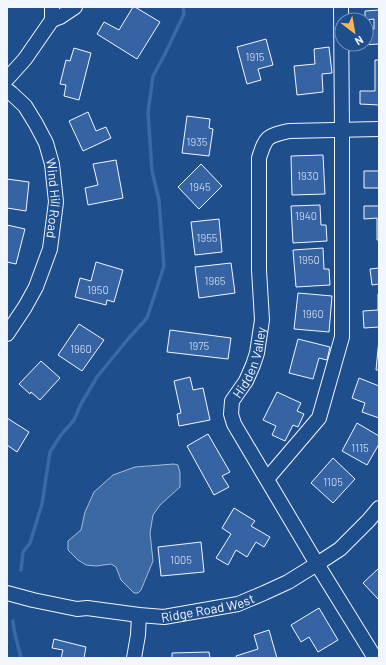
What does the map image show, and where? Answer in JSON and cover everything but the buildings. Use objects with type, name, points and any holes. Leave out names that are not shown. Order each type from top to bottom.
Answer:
[{"type":"street","points":[[7,79],[25,59],[52,13],[60,16],[75,7]]},
{"type":"street","points":[[267,479],[319,418],[342,337],[341,7]]},
{"type":"street","name":"Wind Hill Road","points":[[7,90],[25,106],[46,144],[52,164],[56,202],[50,249],[36,288],[7,334]]},
{"type":"street","name":"Hidden Valley","points":[[374,648],[317,564],[234,424],[231,414],[232,401],[246,381],[257,353],[262,320],[259,158],[264,143],[268,138],[290,131],[379,129]]},
{"type":"street","name":"Ridge Road West","points":[[7,593],[33,600],[77,608],[139,615],[164,616],[238,604],[288,582],[340,549],[379,508]]},
{"type":"street","points":[[134,658],[138,635],[139,615]]},
{"type":"water","points":[[178,465],[180,473],[180,487],[160,505],[153,515],[150,533],[153,561],[141,590],[138,593],[134,593],[121,580],[116,567],[111,564],[96,566],[86,565],[78,560],[68,550],[68,541],[81,530],[85,512],[94,492],[113,475],[135,467]]},
{"type":"waterway","points":[[21,570],[23,552],[30,543],[42,504],[50,452],[61,435],[74,420],[81,404],[97,377],[147,318],[164,266],[159,200],[152,171],[148,112],[153,76],[184,14],[183,7]]},
{"type":"waterway","points":[[13,621],[21,658]]}]
